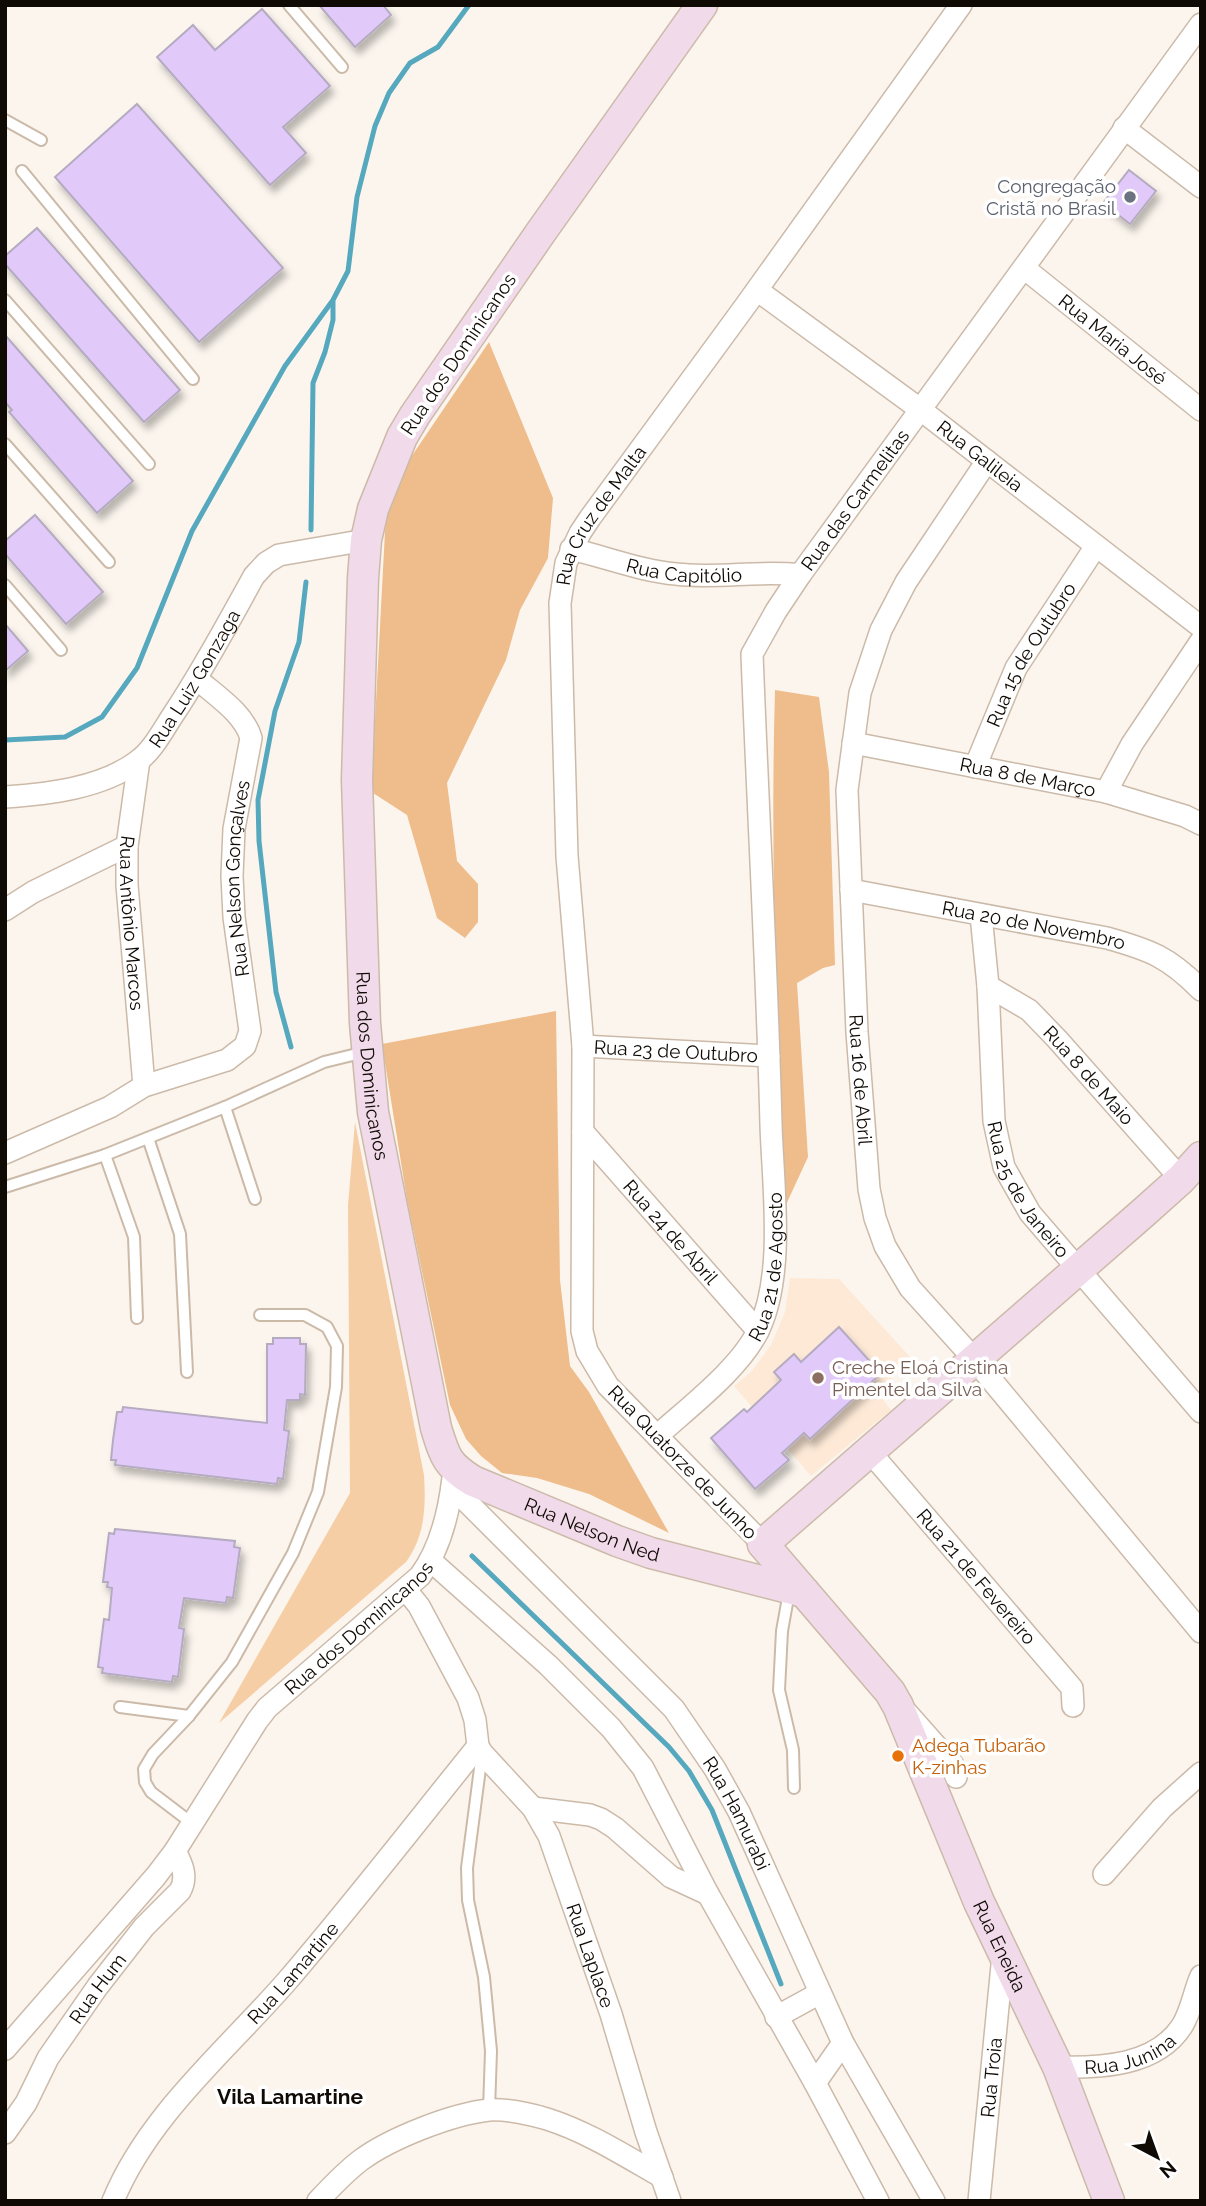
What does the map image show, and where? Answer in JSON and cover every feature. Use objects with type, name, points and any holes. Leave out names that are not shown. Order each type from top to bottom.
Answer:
[{"type":"street","name":"Rua dos Dominicanos","points":[[5,2049],[175,1852],[267,1707],[406,1590],[431,1561],[438,1544],[453,1478],[432,1410],[375,1125],[368,1052],[357,780],[362,578],[366,540],[373,509],[402,437],[415,415],[702,5]]},
{"type":"street","name":"Rua Cruz de Malta","points":[[583,1132],[583,1046],[567,856],[559,642],[562,579],[571,550],[590,518],[961,5]]},
{"type":"street","name":"Rua das Carmelitas","points":[[769,1056],[752,654],[800,575],[1201,23]]},
{"type":"street","points":[[1124,128],[1201,187]]},
{"type":"street","name":"Rua Maria José","points":[[1024,268],[1201,410]]},
{"type":"street","name":"Rua Galileia","points":[[757,290],[921,410],[1201,627]]},
{"type":"street","name":"Rua 16 de Abril","points":[[987,461],[917,564],[881,630],[860,693],[847,790],[857,1032],[869,1189],[885,1246],[910,1288],[974,1359],[1196,1626]]},
{"type":"street","name":"Rua Luiz Gonzaga","points":[[5,797],[64,790],[115,774],[139,760],[153,745],[197,678],[254,576],[266,563],[279,555],[366,540]]},
{"type":"street","name":"Rua 15 de Outubro","points":[[975,767],[1016,668],[1096,546]]},
{"type":"street","name":"Rua Capitólio","points":[[571,550],[677,575],[800,575]]},
{"type":"street","points":[[1107,792],[1132,744],[1201,642]]},
{"type":"street","name":"Rua Nelson Gonçalves","points":[[5,1153],[110,1107],[144,1086],[227,1060],[245,1046],[250,1031],[234,917],[232,876],[234,829],[251,738],[248,728],[239,717],[197,678]]},
{"type":"street","name":"Rua 8 de Março","points":[[853,743],[1107,792],[1185,816],[1201,824]]},
{"type":"street","name":"Rua Antônio Marcos","points":[[139,760],[127,846],[127,885],[144,1086]]},
{"type":"street","points":[[5,911],[33,892],[127,846]]},
{"type":"street","name":"Rua 20 de Novembro","points":[[851,890],[1094,935],[1145,948],[1170,961],[1201,990]]},
{"type":"street","name":"Rua 25 de Janeiro","points":[[981,915],[988,986],[994,1122],[1004,1167],[1030,1213],[1201,1412]]},
{"type":"street","name":"Rua 8 de Maio","points":[[988,986],[1029,1010],[1048,1029],[1181,1179]]},
{"type":"street","name":"Rua 23 de Outubro","points":[[583,1046],[769,1056]]},
{"type":"street","name":"Rua 21 de Agosto","points":[[657,1436],[748,1349],[770,1298],[775,1265],[769,1056]]},
{"type":"street","name":"Rua 24 de Abril","points":[[583,1132],[758,1331]]},
{"type":"street","name":"Rua Quatorze de Junho","points":[[583,1132],[582,1306],[585,1341],[597,1371],[608,1386],[763,1544]]},
{"type":"street","points":[[737,1576],[756,1563],[763,1544],[1181,1179],[1201,1157]]},
{"type":"street","name":"Rua 21 de Fevereiro","points":[[870,1452],[1072,1688],[1073,1706]]},
{"type":"street","name":"Rua Nelson Ned","points":[[453,1478],[473,1481],[651,1553],[797,1590]]},
{"type":"street","name":"Rua Hamurabi","points":[[453,1478],[674,1709],[694,1736],[739,1812],[843,2043],[934,2201]]},
{"type":"street","points":[[763,1544],[797,1590],[953,1765],[956,1777]]},
{"type":"street","points":[[431,1561],[548,1664],[611,1728],[643,1768],[708,1894],[878,2201]]},
{"type":"street","points":[[406,1590],[419,1606],[468,1698],[480,1750]]},
{"type":"street","name":"Rua Eneida","points":[[890,1692],[954,1847],[1058,2067],[1109,2201]]},
{"type":"street","name":"Rua Laplace","points":[[480,1750],[533,1808],[549,1836],[615,2027],[670,2201]]},
{"type":"street","name":"Rua Lamartine","points":[[113,2201],[121,2180],[140,2150],[186,2090],[300,1965],[480,1750]]},
{"type":"street","points":[[1104,1874],[1162,1808],[1201,1773]]},
{"type":"street","points":[[533,1808],[590,1815],[601,1819],[625,1836],[671,1877],[708,1894]]},
{"type":"street","name":"Rua Hum","points":[[5,2133],[26,2103],[48,2058],[98,1986],[144,1927],[180,1891],[183,1872],[175,1852]]},
{"type":"street","name":"Rua Troia","points":[[979,2201],[1003,1955]]},
{"type":"street","name":"Rua Junina","points":[[1058,2067],[1128,2062],[1156,2050],[1169,2041],[1181,2027],[1201,1976]]},
{"type":"street","points":[[776,2017],[820,1993]]},
{"type":"street","points":[[815,2083],[843,2043]]},
{"type":"street","points":[[318,2201],[361,2160],[404,2136],[432,2124],[489,2110],[509,2111],[546,2119],[591,2137],[662,2177]]},
{"type":"lane","points":[[289,5],[342,67]]},
{"type":"lane","points":[[5,120],[41,140]]},
{"type":"lane","points":[[23,172],[193,379]]},
{"type":"lane","points":[[5,300],[149,464]]},
{"type":"lane","points":[[5,444],[109,562]]},
{"type":"lane","points":[[5,585],[61,650]]},
{"type":"lane","points":[[5,1186],[106,1155],[225,1107],[324,1062],[368,1052]]},
{"type":"lane","points":[[225,1107],[255,1199]]},
{"type":"lane","points":[[148,1138],[180,1234],[187,1372]]},
{"type":"lane","points":[[106,1155],[134,1237],[137,1318]]},
{"type":"lane","points":[[193,1824],[151,1792],[144,1776],[147,1762],[189,1716],[232,1662],[293,1553],[321,1480],[335,1387],[337,1346],[333,1336],[319,1321],[305,1315],[260,1315]]},
{"type":"lane","points":[[794,1788],[793,1750],[779,1690],[779,1662],[797,1590]]},
{"type":"lane","points":[[120,1707],[189,1716]]},
{"type":"lane","points":[[480,1750],[467,1868],[468,1900],[484,1978],[490,2038],[489,2110]]},
{"type":"shaded area","points":[[489,342],[553,498],[548,558],[520,610],[506,660],[447,783],[457,861],[478,884],[478,922],[465,938],[437,918],[407,815],[373,793],[372,777],[386,513],[409,460]]},
{"type":"shaded area","points":[[775,690],[819,697],[829,772],[835,965],[823,968],[797,983],[808,1157],[784,1209],[774,885]]},
{"type":"shaded area","points":[[556,1011],[560,1280],[570,1366],[589,1392],[669,1533],[589,1494],[537,1478],[502,1473],[466,1439],[450,1405],[407,1200],[382,1044]]},
{"type":"shaded area","points":[[355,1122],[424,1475],[425,1498],[421,1531],[406,1562],[219,1723],[350,1493],[348,1205]]},
{"type":"shaded area","name":"Creche Eloá Cristina Pimentel da Silva","points":[[790,1278],[839,1279],[911,1358],[878,1393],[891,1410],[811,1476],[734,1386],[752,1371],[771,1345],[785,1312]]},
{"type":"building","points":[[319,5],[383,5],[391,15],[355,47]]},
{"type":"building","points":[[262,9],[330,86],[283,127],[306,153],[270,185],[157,57],[193,25],[215,50]]},
{"type":"building","points":[[137,104],[283,268],[199,342],[55,177]]},
{"type":"building","name":"Congregação Cristã no Brasil","points":[[1129,170],[1156,191],[1130,224],[1103,203]]},
{"type":"building","points":[[37,228],[180,390],[144,422],[5,264],[5,256]]},
{"type":"building","points":[[5,335],[133,481],[97,513],[9,412],[12,410],[5,402]]},
{"type":"building","points":[[35,515],[103,592],[66,624],[5,554],[5,541]]},
{"type":"building","points":[[5,624],[28,651],[5,671]]},
{"type":"building","points":[[839,1327],[875,1367],[871,1371],[877,1377],[810,1439],[804,1433],[782,1453],[789,1460],[755,1489],[711,1438],[744,1409],[747,1412],[781,1380],[774,1372],[794,1354],[801,1362]]},
{"type":"building","points":[[273,1338],[300,1338],[300,1344],[306,1344],[305,1395],[300,1394],[300,1400],[287,1400],[284,1430],[289,1431],[283,1479],[278,1478],[277,1484],[115,1465],[116,1460],[111,1460],[117,1412],[122,1412],[123,1407],[267,1423],[267,1344],[273,1344]]},
{"type":"building","points":[[115,1529],[235,1541],[234,1547],[240,1548],[233,1598],[227,1597],[226,1603],[184,1598],[179,1628],[184,1629],[178,1677],[173,1676],[172,1682],[102,1673],[103,1668],[98,1667],[104,1619],[109,1620],[112,1588],[107,1587],[108,1582],[103,1582],[109,1533],[114,1534]]},
{"type":"waterway","points":[[5,740],[65,737],[102,717],[137,668],[192,531],[285,366],[333,300],[348,271],[357,197],[375,126],[389,93],[410,63],[438,47],[469,5]]},
{"type":"waterway","points":[[311,530],[313,383],[333,320],[333,302]]},
{"type":"waterway","points":[[291,1047],[276,992],[259,841],[258,800],[275,711],[299,642],[306,582]]},
{"type":"waterway","points":[[472,1556],[669,1747],[689,1771],[712,1810],[781,1984]]},
{"type":"place","name":"Congregação Cristã no Brasil","points":[[1130,197]]},
{"type":"place","name":"Creche Eloá Cristina Pimentel da Silva","points":[[818,1378]]},
{"type":"place","name":"Adega Tubarão K-zinhas","points":[[898,1756]]},
{"type":"district","name":"Vila Lamartine","points":[[290,2097]]}]
